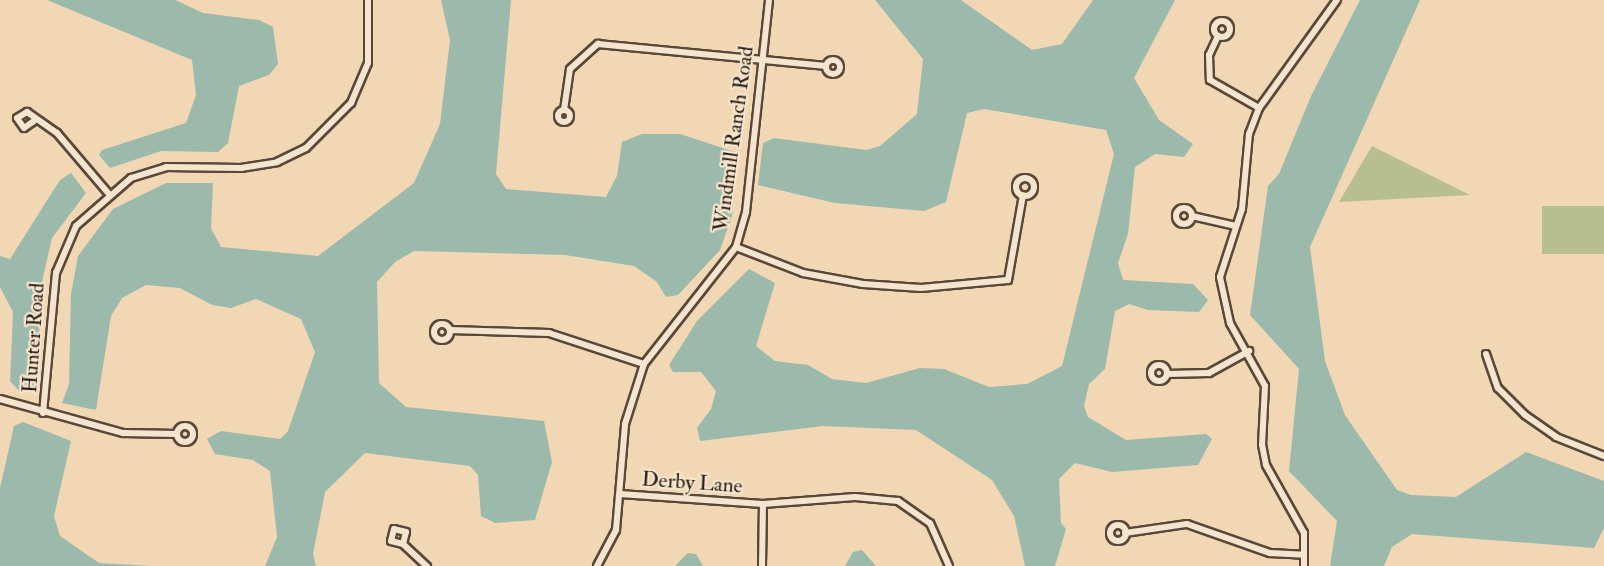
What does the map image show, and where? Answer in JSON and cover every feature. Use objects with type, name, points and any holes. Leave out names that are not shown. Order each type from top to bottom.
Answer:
[{"type":"street","name":"Hunter Road","points":[[44,413],[56,273],[76,226],[108,193],[131,178],[166,167],[241,168],[277,162],[306,148],[351,103],[368,63],[368,0]]},
{"type":"street","name":"Windmill Ranch Road","points":[[597,566],[616,530],[625,424],[644,364],[736,247],[746,212],[769,0]]},
{"type":"street","points":[[1304,566],[1304,533],[1296,511],[1266,465],[1265,386],[1221,298],[1223,260],[1236,226],[1249,134],[1259,108],[1337,0]]},
{"type":"street","points":[[1218,36],[1209,56],[1210,81],[1259,108]]},
{"type":"street","points":[[564,110],[570,69],[585,51],[598,44],[826,66]]},
{"type":"street","points":[[34,121],[66,140],[108,193]]},
{"type":"street","points":[[736,247],[803,273],[863,284],[921,288],[1008,280],[1023,195]]},
{"type":"street","points":[[1192,216],[1236,226]]},
{"type":"street","points":[[450,330],[549,333],[644,364]]},
{"type":"street","points":[[1167,374],[1209,373],[1249,351]]},
{"type":"street","points":[[1485,354],[1498,388],[1525,415],[1556,437],[1604,456]]},
{"type":"street","points":[[0,399],[123,433],[177,434]]},
{"type":"street","name":"Derby Lane","points":[[620,494],[763,504],[867,497],[898,501],[930,523],[950,566]]},
{"type":"street","name":"Derby Lane","points":[[762,566],[763,504]]},
{"type":"street","points":[[1125,533],[1187,524],[1270,553],[1304,555]]},
{"type":"street","points":[[403,543],[427,566]]},
{"type":"green space","points":[[1372,146],[1470,195],[1339,202]]},
{"type":"green space","points":[[1542,206],[1604,206],[1604,254],[1542,254]]},
{"type":"shaded area","points":[[47,0],[175,0],[203,13],[259,20],[273,27],[278,64],[269,75],[239,86],[228,143],[218,152],[161,151],[110,168],[99,155],[102,150],[186,123],[196,95],[192,60]]},
{"type":"shaded area","points":[[441,0],[511,0],[496,174],[506,189],[606,197],[617,176],[622,142],[642,134],[680,134],[738,153],[732,216],[720,250],[678,295],[666,297],[657,282],[634,266],[565,255],[414,251],[395,262],[377,282],[379,383],[406,407],[544,421],[552,462],[535,520],[495,523],[481,516],[478,475],[470,466],[365,453],[325,492],[313,554],[316,566],[265,566],[277,537],[270,471],[253,460],[215,454],[207,439],[221,431],[280,439],[288,431],[315,352],[301,319],[256,299],[231,308],[212,305],[180,288],[146,285],[122,298],[111,316],[96,410],[62,403],[69,384],[71,294],[78,256],[113,209],[166,183],[213,183],[211,228],[221,247],[318,256],[414,183],[440,124],[450,40]]},
{"type":"shaded area","points":[[875,0],[961,0],[1032,50],[1062,44],[1093,0],[1175,0],[1134,78],[1159,120],[1193,144],[1184,157],[1155,154],[1135,167],[1128,234],[1118,263],[1123,280],[1193,284],[1208,300],[1199,312],[1148,310],[1129,304],[1115,311],[1105,369],[1089,384],[1084,406],[1088,417],[1126,440],[1206,434],[1212,439],[1198,465],[1112,472],[1075,463],[1059,479],[1061,523],[1066,529],[1055,566],[1025,566],[1014,516],[992,480],[916,430],[823,426],[700,441],[697,428],[711,409],[716,391],[701,372],[673,372],[669,365],[697,321],[749,269],[775,283],[756,346],[775,361],[808,365],[832,379],[866,383],[920,368],[944,369],[989,387],[1027,384],[1062,366],[1114,154],[1106,130],[984,109],[967,113],[946,202],[924,211],[835,203],[758,185],[763,143],[774,138],[866,150],[880,146],[917,114],[923,59]]},
{"type":"shaded area","points":[[1360,0],[1420,0],[1310,247],[1325,361],[1345,415],[1397,490],[1411,495],[1456,497],[1526,452],[1604,481],[1604,528],[1594,548],[1412,534],[1392,547],[1384,566],[1330,566],[1337,521],[1289,471],[1299,369],[1250,315],[1268,186],[1279,174],[1311,96]]},
{"type":"shaded area","points":[[71,173],[86,193],[52,238],[43,277],[35,388],[19,391],[10,381],[13,312],[0,287],[0,256],[10,259],[60,180]]},
{"type":"shaded area","points":[[23,422],[71,441],[54,516],[60,536],[99,563],[152,566],[0,566],[0,488],[14,426]]},
{"type":"shaded area","points":[[862,550],[876,566],[845,566],[853,552]]},
{"type":"shaded area","points":[[688,553],[696,554],[703,566],[675,566]]}]
